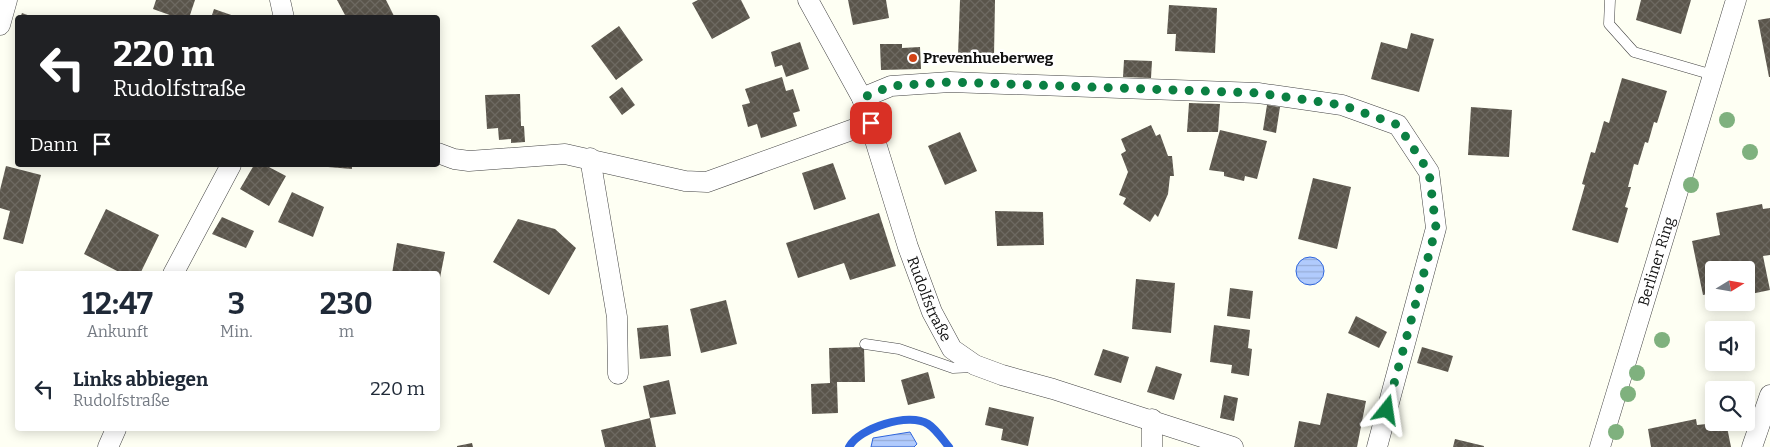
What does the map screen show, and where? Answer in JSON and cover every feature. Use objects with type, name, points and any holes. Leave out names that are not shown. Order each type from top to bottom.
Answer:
[{"type":"street","points":[[0,25],[7,0]]},
{"type":"street","points":[[280,0],[283,15]]},
{"type":"street","name":"Rudolfstraße","points":[[808,0],[862,98],[908,247],[932,312],[952,349],[977,366],[1152,419],[1233,447]]},
{"type":"street","name":"Berliner Ring","points":[[1600,447],[1736,0]]},
{"type":"street","points":[[862,98],[891,86],[950,82],[1258,93],[1342,105],[1398,125],[1429,172],[1436,228],[1377,447]]},
{"type":"street","points":[[440,154],[454,159],[470,161],[565,154],[590,158],[685,181],[707,182],[871,123]]},
{"type":"street","points":[[590,158],[617,317],[618,374]]},
{"type":"street","points":[[175,271],[230,167]]},
{"type":"street","points":[[1752,447],[1770,395]]},
{"type":"street","points":[[1152,419],[1152,447]]},
{"type":"street","points":[[108,447],[115,431]]},
{"type":"lane","points":[[1610,0],[1609,24],[1634,52],[1713,75]]},
{"type":"lane","points":[[865,344],[899,349],[953,368],[977,366]]},
{"type":"water","points":[[1310,257],[1320,261],[1324,271],[1320,281],[1310,285],[1300,281],[1296,271],[1300,261]]},
{"type":"water","points":[[910,432],[917,444],[914,447],[871,447],[873,438]]},
{"type":"building","points":[[156,0],[195,0],[190,15],[170,15],[153,9]]},
{"type":"building","points":[[337,0],[386,0],[394,15],[345,15]]},
{"type":"building","points":[[698,0],[741,0],[750,18],[712,39],[692,3]]},
{"type":"building","points":[[848,0],[886,0],[889,18],[853,25]]},
{"type":"building","points":[[960,0],[995,0],[994,56],[958,55]]},
{"type":"building","points":[[1641,0],[1691,0],[1681,34],[1636,20]]},
{"type":"building","points":[[1169,5],[1217,8],[1215,53],[1175,51],[1176,34],[1167,34]]},
{"type":"building","points":[[214,9],[231,15],[212,15]]},
{"type":"building","points":[[1770,18],[1770,77],[1769,77],[1758,20]]},
{"type":"building","points":[[619,26],[643,60],[616,80],[591,46]]},
{"type":"building","points":[[1411,33],[1434,39],[1419,92],[1371,79],[1381,42],[1407,49]]},
{"type":"building","points":[[800,42],[809,69],[786,77],[782,65],[775,67],[771,52]]},
{"type":"building","points":[[880,44],[902,44],[902,48],[920,47],[921,69],[881,70]]},
{"type":"building","points":[[1124,60],[1152,61],[1151,78],[1123,77]]},
{"type":"building","points":[[782,77],[786,91],[793,89],[800,111],[793,113],[797,126],[761,138],[757,124],[748,127],[742,105],[750,103],[745,89]]},
{"type":"building","points":[[1622,78],[1667,91],[1657,123],[1654,122],[1648,143],[1645,142],[1638,165],[1634,164],[1628,187],[1631,187],[1625,207],[1628,208],[1618,243],[1572,230],[1585,185],[1582,184],[1591,152],[1595,153],[1604,121],[1609,123]]},
{"type":"building","points":[[622,87],[635,105],[622,115],[609,97]]},
{"type":"building","points":[[520,94],[521,126],[524,126],[525,142],[511,143],[511,139],[499,140],[498,128],[487,129],[485,95]]},
{"type":"building","points":[[1189,103],[1220,104],[1218,132],[1187,132]]},
{"type":"building","points":[[1267,105],[1280,107],[1276,133],[1263,130]]},
{"type":"building","points":[[1471,107],[1512,110],[1509,157],[1468,155]]},
{"type":"building","points":[[1151,125],[1156,136],[1160,134],[1168,156],[1172,156],[1174,176],[1170,176],[1168,194],[1158,217],[1155,214],[1150,222],[1123,204],[1126,198],[1119,195],[1128,172],[1121,154],[1126,151],[1121,139]]},
{"type":"building","points":[[1220,130],[1267,141],[1257,179],[1245,176],[1244,181],[1224,176],[1224,172],[1209,170]]},
{"type":"building","points":[[960,132],[977,171],[945,185],[928,146]]},
{"type":"building","points":[[833,163],[846,199],[814,210],[802,173]]},
{"type":"building","points":[[6,166],[41,175],[23,244],[3,239],[10,211],[0,208],[0,190]]},
{"type":"building","points":[[253,167],[269,167],[286,176],[269,206],[240,189]]},
{"type":"building","points":[[328,167],[352,167],[352,169]]},
{"type":"building","points":[[1313,178],[1351,187],[1337,249],[1298,239]]},
{"type":"building","points":[[292,192],[324,207],[313,237],[278,222]]},
{"type":"building","points":[[1762,204],[1763,209],[1770,208],[1770,255],[1763,256],[1770,290],[1755,293],[1755,261],[1705,261],[1705,295],[1703,295],[1692,241],[1720,235],[1716,213]]},
{"type":"building","points":[[106,209],[159,235],[141,271],[117,271],[84,254]]},
{"type":"building","points":[[995,211],[1043,212],[1044,245],[997,246]]},
{"type":"building","points":[[879,213],[896,266],[850,280],[844,263],[798,278],[786,243]]},
{"type":"building","points":[[222,217],[254,231],[246,248],[212,234]]},
{"type":"building","points":[[518,219],[555,229],[576,248],[549,295],[493,262]]},
{"type":"building","points":[[397,243],[445,252],[440,278],[440,271],[392,271]]},
{"type":"building","points":[[1136,279],[1175,283],[1171,333],[1132,329]]},
{"type":"building","points":[[1230,288],[1253,291],[1250,319],[1227,316]]},
{"type":"building","points":[[726,300],[737,344],[701,353],[690,309]]},
{"type":"building","points":[[1356,316],[1387,332],[1379,348],[1348,333]]},
{"type":"building","points":[[668,325],[671,356],[640,359],[637,328]]},
{"type":"building","points":[[1214,325],[1250,330],[1248,348],[1252,349],[1249,376],[1231,373],[1232,365],[1210,362]]},
{"type":"building","points":[[864,347],[865,382],[837,382],[838,413],[812,414],[811,384],[830,383],[829,348]]},
{"type":"building","points":[[1422,347],[1453,356],[1448,372],[1417,363]]},
{"type":"building","points":[[1103,349],[1129,357],[1121,383],[1094,375]]},
{"type":"building","points":[[1156,366],[1182,374],[1174,400],[1147,392]]},
{"type":"building","points":[[928,372],[935,398],[908,405],[901,380]]},
{"type":"building","points":[[669,380],[676,414],[650,418],[643,386]]},
{"type":"building","points":[[1327,393],[1366,401],[1357,447],[1294,447],[1299,421],[1320,425]]},
{"type":"building","points":[[1224,395],[1238,398],[1234,421],[1220,418]]},
{"type":"building","points":[[989,407],[1034,417],[1028,446],[1001,440],[1003,429],[985,425]]},
{"type":"building","points":[[650,418],[656,447],[605,447],[601,430]]},
{"type":"building","points":[[1696,419],[1697,425],[1705,424],[1705,431],[1728,431],[1731,447],[1651,447],[1648,429]]},
{"type":"building","points":[[1455,439],[1484,446],[1484,447],[1453,447]]},
{"type":"building","points":[[472,443],[473,447],[457,447],[457,446]]},
{"type":"waterway","points":[[849,447],[854,440],[873,428],[897,421],[909,420],[928,424],[949,447]]},
{"type":"place","name":"Prevenhueberweg","points":[[913,58]]},
{"type":"route","points":[[871,123],[862,98],[891,86],[950,82],[1258,93],[1342,105],[1398,125],[1429,172],[1436,228],[1387,410]]}]
